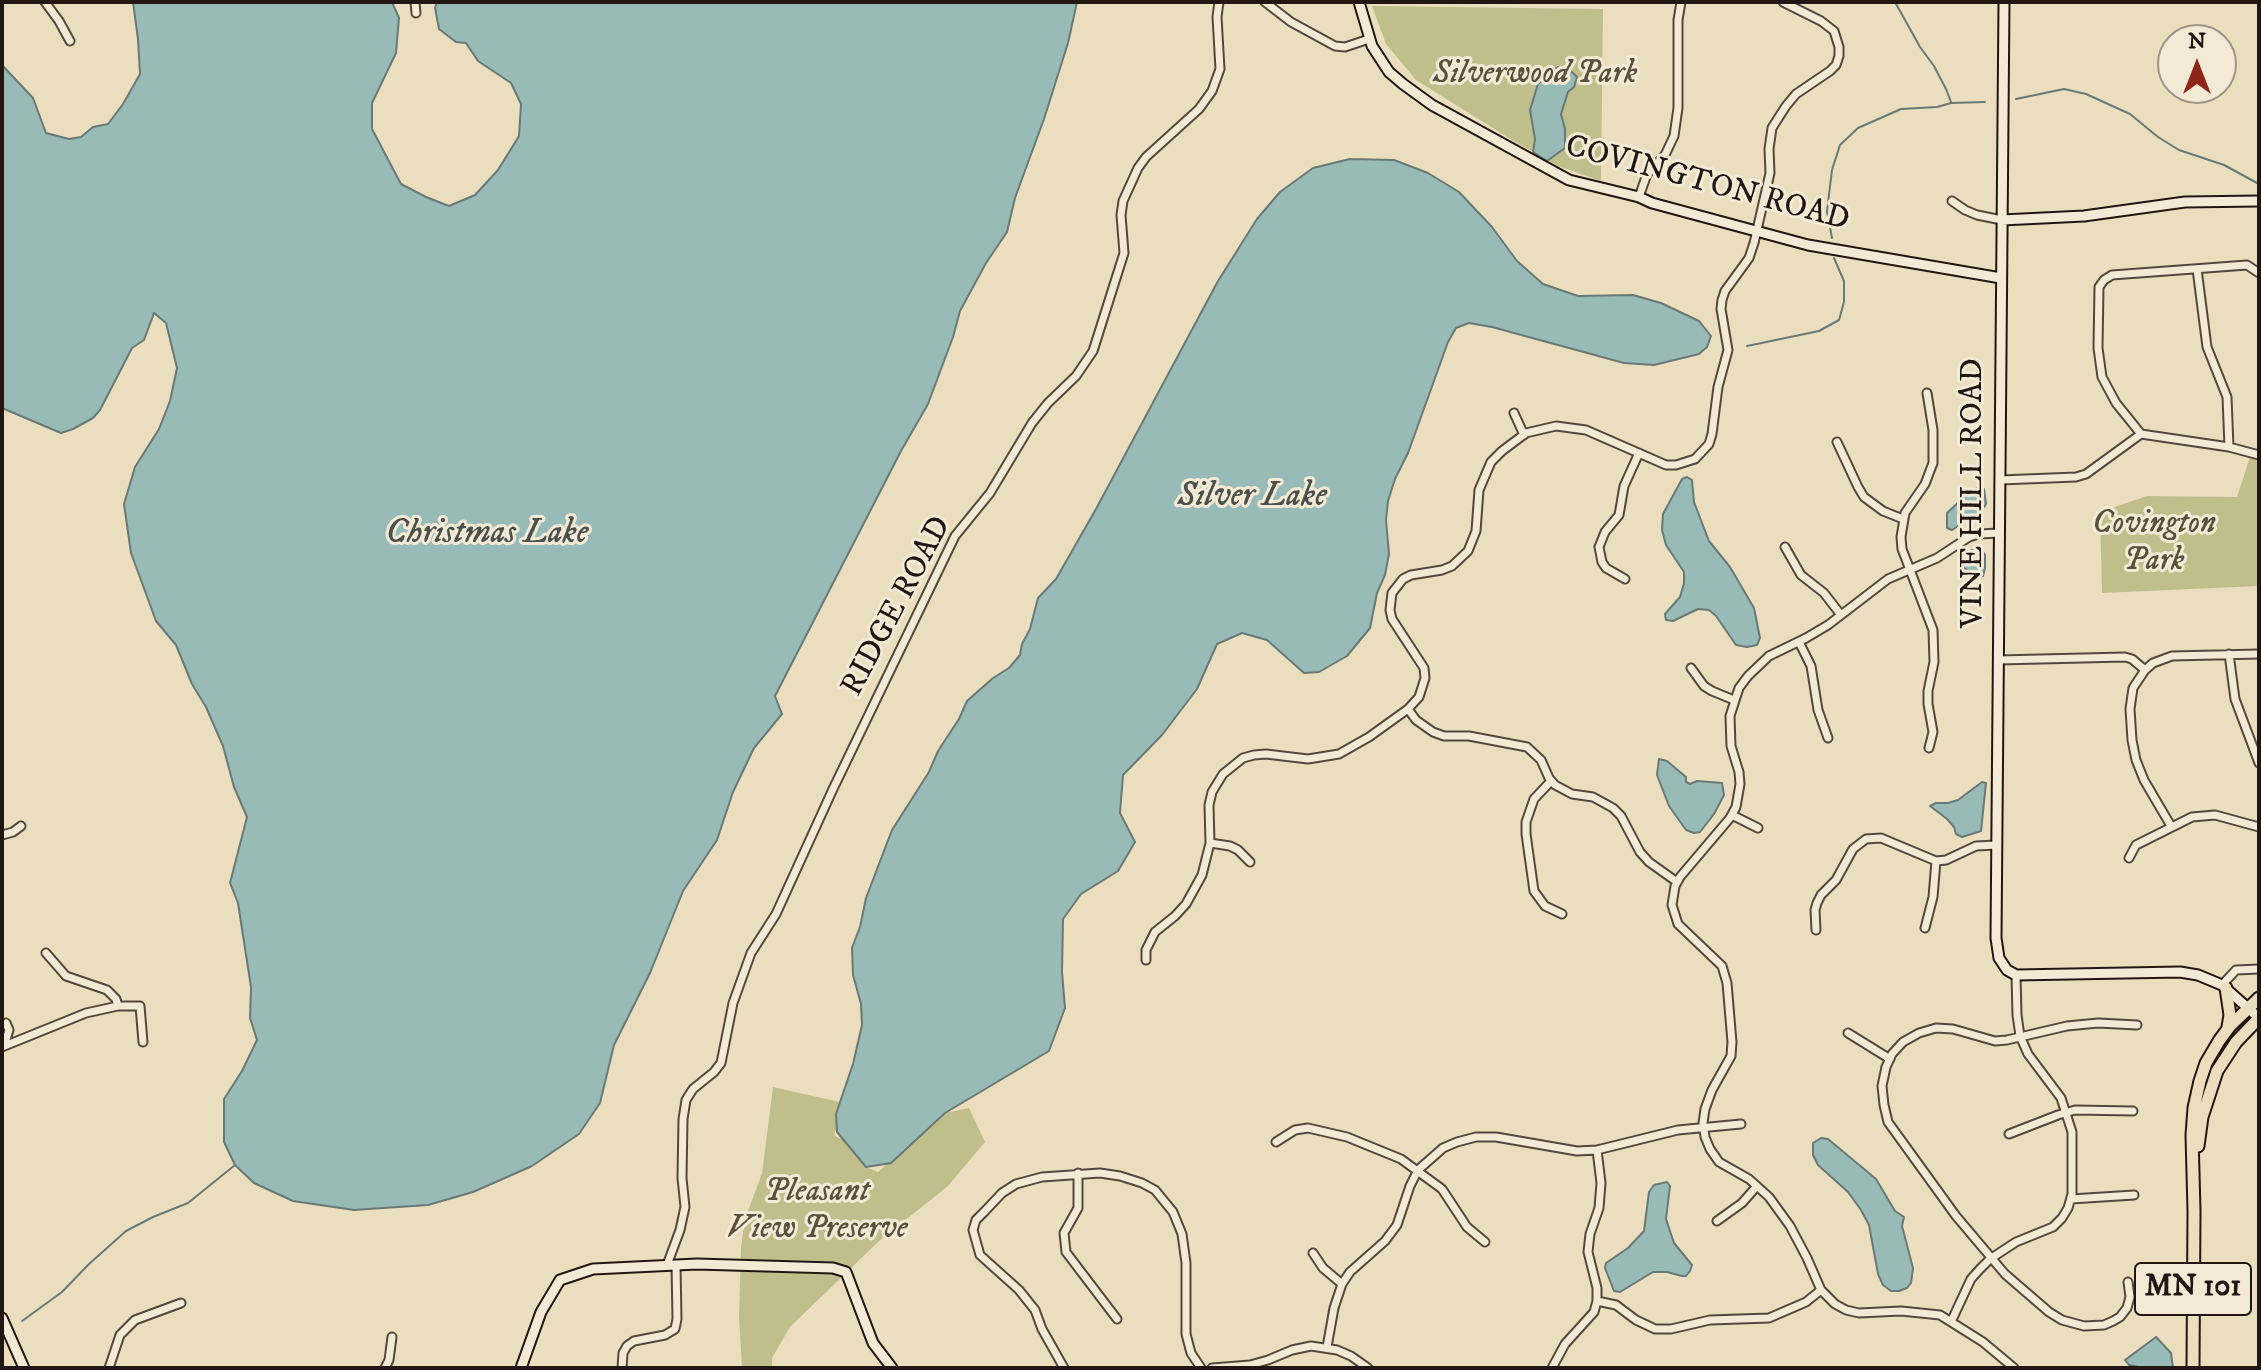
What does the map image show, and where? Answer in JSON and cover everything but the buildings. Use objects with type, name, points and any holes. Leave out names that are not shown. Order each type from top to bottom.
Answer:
[{"type":"main road","points":[[2224,987],[2230,1015],[2227,1030]]},
{"type":"main road","points":[[2247,1007],[2259,998]]},
{"type":"main road","name":"MN 101","points":[[2193,1368],[2194,1108],[2206,1063],[2227,1030],[2247,1007]]},
{"type":"main road","name":"MN 101","points":[[2194,1211],[2202,1117],[2209,1092],[2224,1059],[2259,1018]]},
{"type":"street","points":[[45,2],[70,41]]},
{"type":"street","points":[[415,2],[416,13]]},
{"type":"street","name":"RIDGE ROAD","points":[[671,1265],[685,1207],[682,1178],[686,1100],[693,1089],[721,1063],[733,1003],[751,953],[776,914],[955,536],[990,493],[1032,423],[1076,376],[1093,351],[1124,253],[1123,201],[1146,157],[1199,109],[1212,91],[1220,69],[1219,2]]},
{"type":"street","points":[[1265,2],[1291,22],[1335,46],[1345,47],[1369,39]]},
{"type":"street","name":"COVINGTON ROAD","points":[[1359,2],[1369,39],[1389,72],[1432,105],[1569,180],[1808,245],[2001,278]]},
{"type":"street","points":[[1639,197],[1647,174],[1665,155],[1674,136],[1678,108],[1678,20],[1681,2]]},
{"type":"street","points":[[1146,960],[1146,950],[1155,932],[1175,916],[1195,890],[1210,843],[1209,805],[1212,792],[1223,774],[1233,765],[1254,755],[1308,759],[1339,754],[1369,737],[1408,709],[1419,697],[1424,668],[1392,619],[1392,593],[1403,579],[1442,570],[1468,551],[1476,531],[1476,505],[1484,476],[1491,462],[1502,451],[1524,435],[1541,428],[1571,426],[1600,435],[1666,465],[1695,459],[1709,444],[1718,387],[1728,350],[1722,300],[1749,258],[1770,173],[1769,138],[1772,128],[1796,94],[1830,71],[1839,56],[1834,31],[1783,2]]},
{"type":"street","name":"VINE HILL ROAD","points":[[2004,2],[1997,949],[2003,966],[2016,975]]},
{"type":"street","points":[[1952,201],[1977,215],[2002,220],[2084,216],[2185,202],[2259,201]]},
{"type":"street","points":[[2259,273],[2247,265],[2112,275],[2099,287],[2098,348],[2102,377],[2116,403],[2141,434],[2229,447],[2259,455]]},
{"type":"street","points":[[2197,269],[2205,339],[2227,397],[2229,447]]},
{"type":"street","points":[[1927,393],[1933,430],[1933,463],[1925,484],[1903,519],[1902,549],[1929,615],[1935,646],[1928,691],[1933,732],[1929,748]]},
{"type":"street","points":[[1514,413],[1524,435]]},
{"type":"street","points":[[2000,480],[2070,478],[2086,474],[2141,434]]},
{"type":"street","points":[[1837,442],[1864,497],[1883,511],[1903,519]]},
{"type":"street","points":[[1625,579],[1606,568],[1599,547],[1605,532],[1619,515],[1624,486],[1639,453]]},
{"type":"street","points":[[2000,533],[1969,537],[1937,558],[1888,579],[1841,615],[1757,665],[1739,688],[1734,700],[1729,731],[1740,784],[1732,815],[1677,882],[1672,895],[1674,915],[1685,932],[1722,966],[1727,983],[1731,1056],[1705,1109],[1704,1127],[1710,1149],[1719,1162],[1769,1197],[1790,1226],[1821,1290],[1835,1304],[1859,1313],[1901,1311],[1940,1315],[1983,1342],[2014,1368]]},
{"type":"street","points":[[1785,547],[1801,575],[1824,593],[1841,615]]},
{"type":"street","points":[[1799,642],[1811,666],[1818,710],[1828,738]]},
{"type":"street","points":[[2229,654],[2235,699],[2259,763]]},
{"type":"street","points":[[2171,826],[2144,780],[2132,740],[2130,698],[2133,688],[2153,663],[2172,656],[2259,654]]},
{"type":"street","points":[[1998,660],[2125,657],[2145,670]]},
{"type":"street","points":[[1691,668],[1712,691],[1734,700]]},
{"type":"street","points":[[1408,709],[1416,720],[1444,736],[1469,736],[1527,747],[1541,760],[1551,781],[1563,791],[1593,797],[1613,808],[1621,816],[1640,852],[1677,882]]},
{"type":"street","points":[[1551,781],[1534,799],[1529,810],[1526,834],[1534,891],[1545,906],[1562,914]]},
{"type":"street","points":[[1732,815],[1758,828]]},
{"type":"street","points":[[2129,858],[2136,845],[2192,817],[2215,815],[2259,827]]},
{"type":"street","points":[[2,835],[21,826]]},
{"type":"street","points":[[1816,930],[1815,910],[1821,895],[1836,880],[1853,849],[1866,839],[1881,838],[1936,861],[1954,857],[1968,848],[1997,845]]},
{"type":"street","points":[[1210,843],[1238,850],[1250,862]]},
{"type":"street","points":[[1925,928],[1933,897],[1936,861]]},
{"type":"street","points":[[46,953],[66,976],[107,990],[118,1006]]},
{"type":"street","points":[[2224,987],[2236,970],[2259,969]]},
{"type":"street","points":[[1951,1322],[1971,1279],[1990,1259],[2016,1242],[2053,1227],[2062,1218],[2071,1199],[2072,1132],[2061,1098],[2028,1054],[2020,1036],[2016,975],[2180,972],[2206,978],[2224,987],[2259,1018]]},
{"type":"street","points":[[3,1047],[86,1013],[118,1006],[140,1006],[143,1042]]},
{"type":"street","points":[[3,1047],[9,1030],[6,1023]]},
{"type":"street","points":[[2128,1282],[2130,1297],[2127,1308],[2120,1317],[2104,1325],[2074,1324],[2049,1312],[1990,1259],[1956,1216],[1888,1122],[1882,1086],[1886,1067],[1903,1042],[1936,1028],[1953,1029],[1995,1041],[2082,1024],[2137,1025]]},
{"type":"street","points":[[1848,1033],[1890,1059]]},
{"type":"street","points":[[2009,1134],[2067,1113],[2133,1111]]},
{"type":"street","points":[[1327,1347],[1342,1284],[1397,1225],[1418,1170],[1443,1148],[1476,1137],[1518,1140],[1577,1151],[1597,1150],[1678,1130],[1741,1124]]},
{"type":"street","points":[[1276,1142],[1295,1130],[1308,1128],[1347,1137],[1401,1159],[1442,1189],[1467,1227],[1485,1242]]},
{"type":"street","points":[[1552,1368],[1565,1344],[1594,1312],[1597,1301],[1588,1252],[1590,1234],[1599,1208],[1601,1183],[1597,1150]]},
{"type":"street","points":[[1078,1173],[1078,1208],[1065,1232],[1066,1252],[1117,1319]]},
{"type":"street","points":[[1064,1368],[1035,1310],[1019,1290],[980,1255],[973,1230],[976,1220],[1002,1193],[1016,1184],[1078,1173],[1120,1176],[1142,1183],[1155,1190],[1173,1212],[1182,1234],[1186,1263],[1186,1334],[1191,1353],[1201,1368]]},
{"type":"street","points":[[1717,1221],[1742,1203],[1757,1186]]},
{"type":"street","points":[[2071,1199],[2134,1195]]},
{"type":"street","points":[[1313,1253],[1323,1268],[1342,1284]]},
{"type":"street","points":[[622,1368],[627,1346],[675,1329],[677,1319],[671,1265]]},
{"type":"street","points":[[521,1368],[541,1312],[560,1280],[593,1269],[671,1265],[833,1268],[846,1272],[873,1343],[892,1368]]},
{"type":"street","points":[[1597,1301],[1616,1305],[1655,1329],[1671,1329],[1710,1320],[1769,1318],[1806,1302],[1821,1290]]},
{"type":"street","points":[[109,1368],[120,1335],[135,1320],[181,1303]]},
{"type":"street","points":[[2,1318],[24,1368]]},
{"type":"street","points":[[385,1368],[392,1337]]},
{"type":"street","points":[[1212,1368],[1250,1365],[1311,1346],[1327,1347],[1351,1356],[1368,1368]]},
{"type":"green space","name":"Silverwood Park","points":[[1372,6],[1603,9],[1601,181],[1558,166],[1416,80],[1386,44]]},
{"type":"green space","name":"Covington Park","points":[[2250,457],[2259,460],[2259,586],[2102,593],[2100,512],[2147,496],[2237,497]]},
{"type":"green space","name":"Pleasant View Preserve","points":[[773,1087],[840,1102],[834,1135],[845,1141],[866,1167],[878,1172],[945,1113],[969,1108],[985,1142],[948,1186],[878,1242],[790,1327],[772,1358],[772,1368],[742,1368],[739,1317],[741,1247],[745,1219],[762,1173]]},
{"type":"water","name":"Christmas Lake","points":[[133,2],[392,2],[399,18],[396,53],[372,103],[372,129],[401,184],[449,206],[475,195],[498,170],[519,136],[521,104],[511,83],[478,61],[466,43],[456,42],[439,29],[435,8],[437,2],[1077,2],[1068,43],[1015,198],[1007,232],[960,311],[928,404],[775,696],[782,714],[754,748],[733,792],[717,840],[683,891],[650,973],[614,1045],[600,1103],[579,1134],[532,1166],[473,1192],[428,1205],[354,1210],[293,1201],[254,1183],[235,1165],[224,1142],[224,1099],[257,1040],[250,1018],[251,987],[238,903],[230,883],[247,817],[206,707],[192,684],[176,645],[156,621],[131,553],[124,504],[135,467],[159,429],[170,401],[177,368],[166,323],[154,313],[144,340],[132,348],[100,410],[93,418],[73,429],[61,433],[2,408],[2,65],[33,98],[46,133],[69,139],[81,137],[93,127],[108,124],[140,74]]},
{"type":"water","points":[[1558,67],[1570,70],[1577,77],[1561,114],[1565,148],[1547,161],[1533,152],[1535,139],[1530,110],[1538,84]]},
{"type":"water","name":"Silver Lake","points":[[1350,159],[1394,160],[1428,173],[1459,192],[1492,227],[1517,261],[1543,284],[1578,296],[1633,295],[1661,303],[1699,321],[1711,336],[1707,347],[1699,354],[1654,365],[1624,363],[1492,327],[1469,323],[1456,328],[1388,501],[1389,554],[1370,628],[1347,656],[1319,672],[1304,673],[1267,640],[1242,633],[1217,644],[1197,689],[1162,735],[1123,775],[1120,813],[1135,842],[1118,871],[1081,894],[1063,919],[1065,1008],[1049,1051],[945,1113],[891,1163],[866,1167],[837,1132],[836,1114],[862,1025],[861,1004],[853,975],[852,948],[866,898],[892,830],[929,772],[967,701],[1009,668],[1020,655],[1038,598],[1056,579],[1218,281],[1257,219],[1280,192],[1313,168]]},
{"type":"water","points":[[1687,477],[1692,480],[1694,502],[1709,541],[1730,567],[1754,608],[1760,638],[1757,645],[1736,645],[1709,610],[1698,609],[1673,621],[1666,620],[1665,614],[1680,597],[1684,572],[1666,545],[1662,530],[1663,514],[1682,479]]},
{"type":"water","points":[[1977,488],[1984,489],[1986,504],[1976,519],[1967,520],[1952,530],[1947,528],[1947,513]]},
{"type":"water","points":[[1981,549],[1985,555],[1985,568],[1983,576],[1978,577],[1958,564],[1959,557]]},
{"type":"water","points":[[1659,759],[1667,761],[1690,784],[1697,781],[1722,783],[1724,795],[1700,832],[1686,830],[1669,806],[1657,775]]},
{"type":"water","points":[[1982,782],[1986,783],[1981,831],[1962,837],[1956,834],[1947,819],[1930,806],[1958,800]]},
{"type":"water","points":[[1821,1138],[1828,1139],[1876,1179],[1895,1211],[1904,1217],[1902,1226],[1913,1268],[1907,1288],[1891,1291],[1883,1285],[1869,1225],[1861,1210],[1848,1192],[1818,1165],[1813,1155],[1813,1143]]},
{"type":"water","points":[[1667,1182],[1670,1186],[1666,1219],[1674,1243],[1692,1265],[1690,1271],[1686,1276],[1653,1272],[1620,1292],[1614,1291],[1606,1263],[1628,1248],[1644,1231],[1649,1192],[1654,1185]]},
{"type":"water","points":[[2156,1337],[2171,1353],[2173,1368],[2129,1365],[2125,1360]]},
{"type":"waterway","points":[[1895,2],[1934,66],[1951,102]]},
{"type":"waterway","points":[[2016,99],[2064,89],[2086,94],[2130,114],[2179,150],[2224,165],[2259,184]]},
{"type":"waterway","points":[[1832,238],[1827,211],[1832,170],[1840,145],[1858,128],[1901,109],[1985,102]]},
{"type":"waterway","points":[[1747,346],[1819,331],[1839,320],[1844,302],[1844,281],[1834,258]]},
{"type":"waterway","points":[[22,1321],[62,1292],[126,1231],[188,1203],[235,1165]]}]
